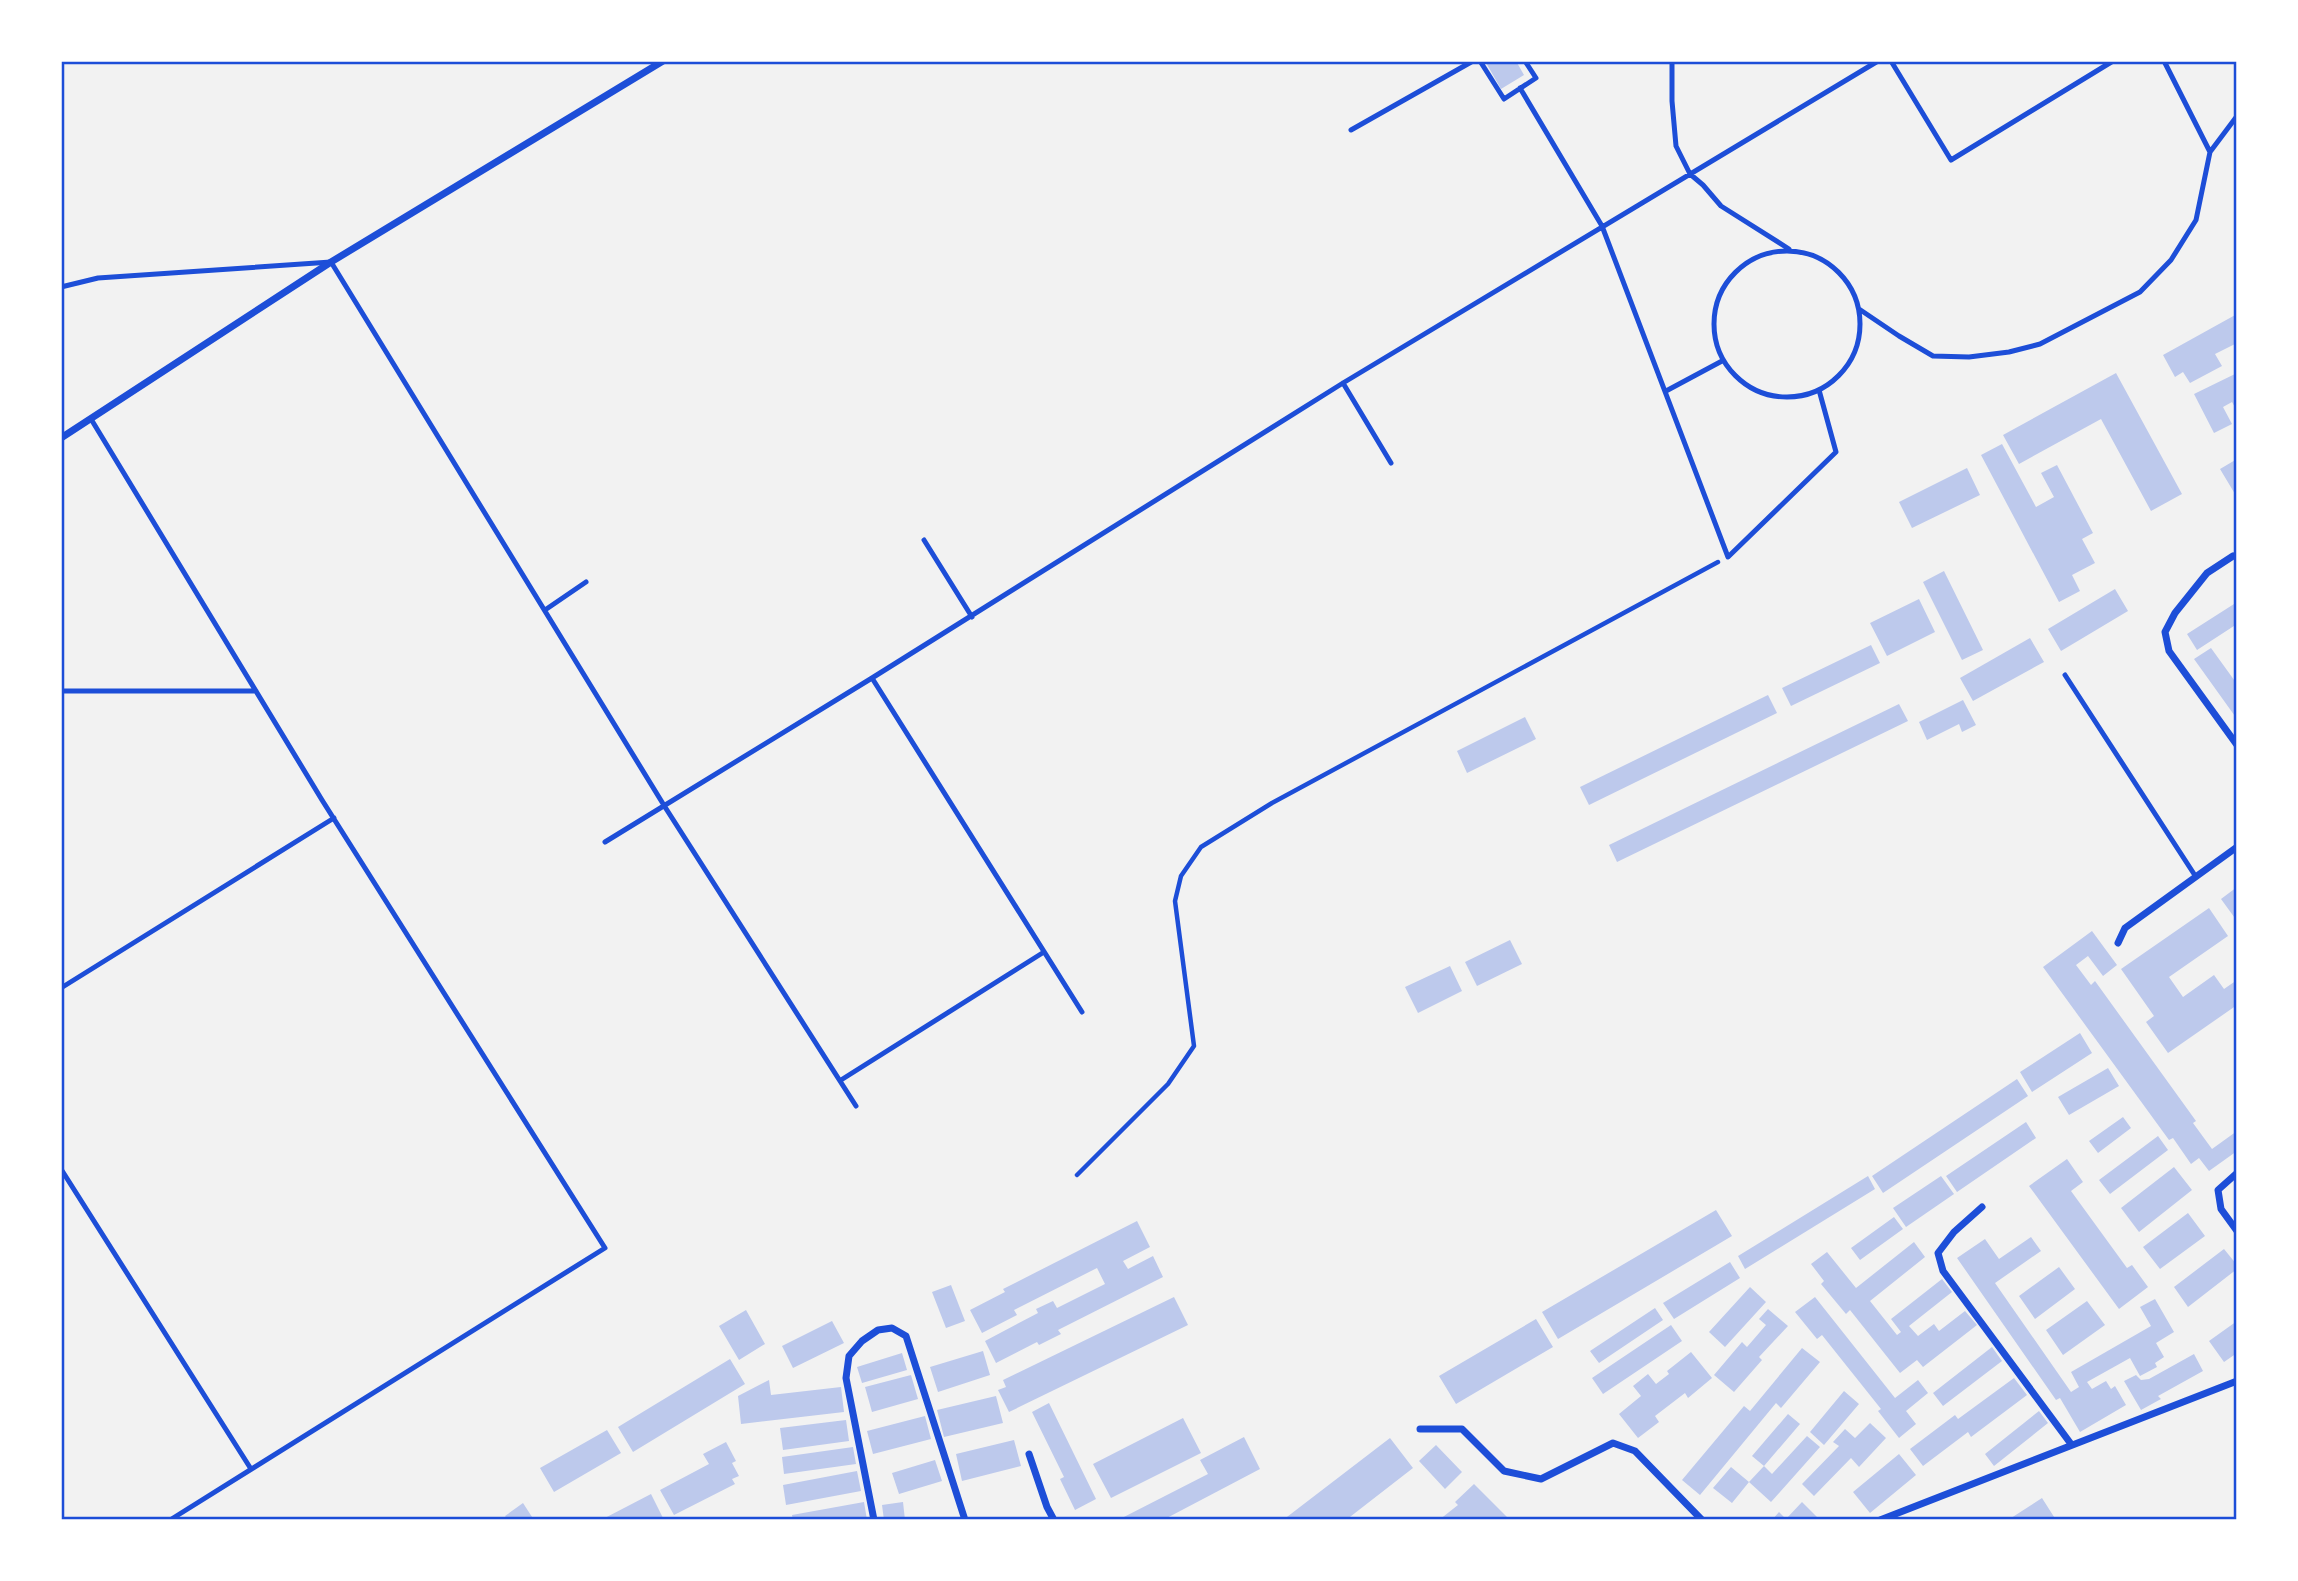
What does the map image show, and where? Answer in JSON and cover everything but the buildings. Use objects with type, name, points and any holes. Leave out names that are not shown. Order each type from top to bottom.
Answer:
[{"type":"street","points":[[61,438],[331,262],[663,61]]},
{"type":"street","points":[[2235,555],[2207,573],[2175,613],[2165,632],[2169,651],[2237,745]]},
{"type":"street","points":[[2118,943],[2125,929],[2237,847]]},
{"type":"street","points":[[2237,1173],[2218,1190],[2221,1209],[2237,1231]]},
{"type":"street","points":[[1982,1207],[1954,1232],[1938,1253],[1943,1271],[2071,1444]]},
{"type":"street","points":[[874,1520],[846,1378],[849,1356],[862,1341],[878,1330],[892,1328],[906,1336],[965,1520]]},
{"type":"street","points":[[1880,1520],[2237,1381]]},
{"type":"street","points":[[1420,1429],[1462,1429],[1504,1471],[1541,1479],[1613,1443],[1635,1451],[1702,1520]]},
{"type":"street","points":[[1029,1454],[1054,1520]]},
{"type":"lane","points":[[1350,130],[1473,61]]},
{"type":"lane","points":[[1479,61],[1504,99],[1536,78],[1525,61]]},
{"type":"lane","points":[[1672,61],[1676,146],[1690,174],[1721,206],[1791,250],[1816,256],[1832,266],[1851,286],[1859,309],[1860,334],[1852,359],[1840,375],[1819,390],[1794,397],[1769,396],[1744,385],[1722,361],[1715,344],[1714,307],[1725,283],[1742,265],[1765,253],[1791,250]]},
{"type":"lane","points":[[605,842],[972,617],[1343,383],[1878,61]]},
{"type":"lane","points":[[1891,61],[1951,160],[2113,61]]},
{"type":"lane","points":[[2164,61],[2210,152]]},
{"type":"lane","points":[[1520,88],[1602,226],[1728,557],[1836,452],[1819,390]]},
{"type":"lane","points":[[1859,309],[1933,356],[1969,357],[2009,352],[2040,344],[2140,292],[2171,260],[2196,220],[2210,152],[2237,116]]},
{"type":"lane","points":[[61,287],[99,278],[331,262],[665,807],[856,1106]]},
{"type":"lane","points":[[1666,391],[1722,361]]},
{"type":"lane","points":[[1343,383],[1391,463]]},
{"type":"lane","points":[[91,419],[334,818],[605,1248],[170,1520]]},
{"type":"lane","points":[[924,540],[972,617]]},
{"type":"lane","points":[[545,610],[586,582]]},
{"type":"lane","points":[[2065,675],[2196,877]]},
{"type":"lane","points":[[872,678],[1082,1012]]},
{"type":"lane","points":[[61,691],[256,691]]},
{"type":"lane","points":[[61,988],[334,818]]},
{"type":"lane","points":[[841,1080],[1044,952]]},
{"type":"lane","points":[[61,1169],[251,1469]]},
{"type":"path","points":[[1077,1175],[1168,1084],[1194,1046],[1175,901],[1181,876],[1201,847],[1284,797],[1728,557]]}]
